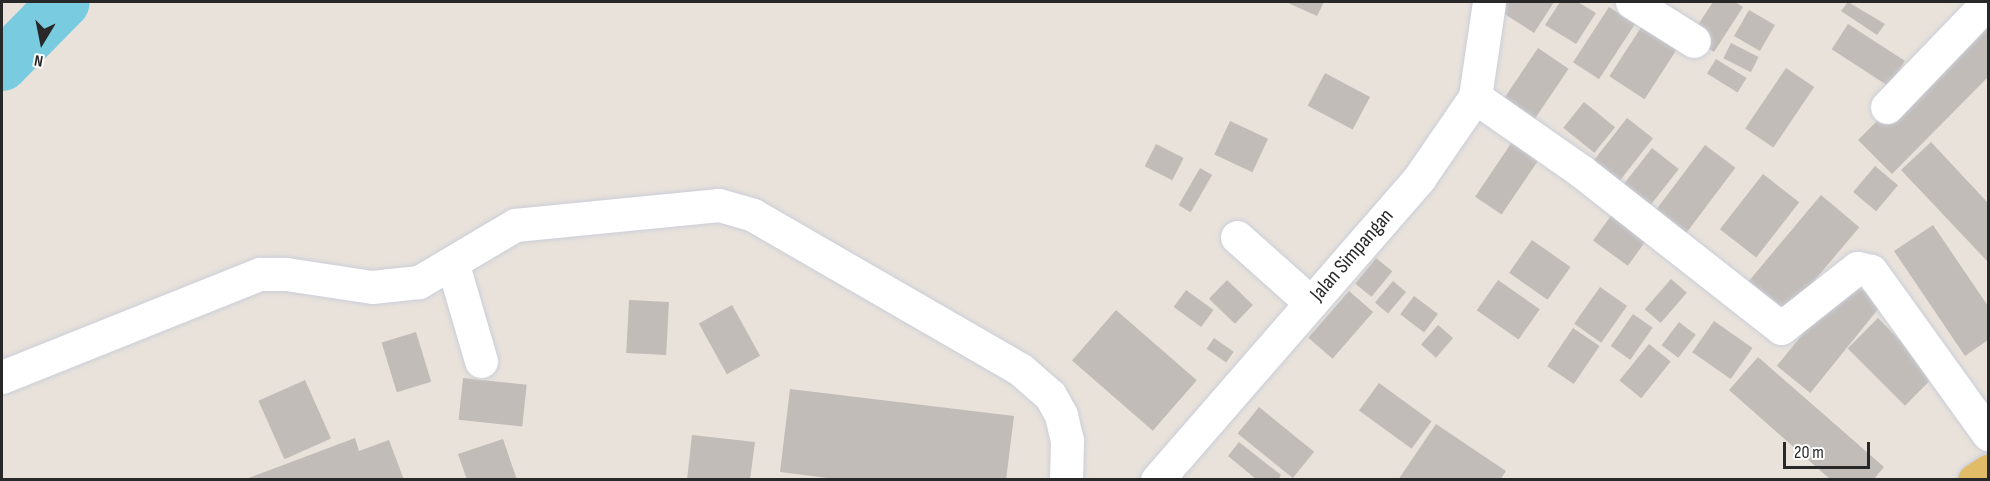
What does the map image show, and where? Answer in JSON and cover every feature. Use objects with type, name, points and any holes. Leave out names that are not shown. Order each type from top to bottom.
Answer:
[{"type":"main road","points":[[1974,480],[1989,471]]},
{"type":"street","name":"Jalan Simpangan","points":[[1157,480],[1420,177],[1475,97],[1490,2]]},
{"type":"street","points":[[1632,2],[1694,41]]},
{"type":"street","points":[[1887,107],[1988,2]]},
{"type":"street","points":[[1475,97],[1581,171],[1780,328],[1857,268],[1871,271],[1989,434]]},
{"type":"street","points":[[2,377],[260,274],[286,274],[372,287],[419,282],[453,265],[485,240],[515,225],[679,206],[719,206],[753,215],[1021,370],[1050,395],[1061,415],[1067,440],[1066,480]]},
{"type":"street","points":[[1237,237],[1311,303]]},
{"type":"street","points":[[453,265],[481,361]]},
{"type":"building","points":[[1286,2],[1324,2],[1317,16]]},
{"type":"building","points":[[1506,2],[1554,2],[1534,33],[1500,11]]},
{"type":"building","points":[[1560,2],[1578,2],[1596,13],[1576,44],[1545,25]]},
{"type":"building","points":[[1713,2],[1735,2],[1743,7],[1714,52],[1690,37]]},
{"type":"building","points":[[1848,2],[1885,24],[1877,35],[1841,11]]},
{"type":"building","points":[[1609,7],[1635,24],[1599,79],[1573,62]]},
{"type":"building","points":[[1749,10],[1775,25],[1760,51],[1734,36]]},
{"type":"building","points":[[1987,11],[1988,77],[1892,174],[1858,140]]},
{"type":"building","points":[[1848,24],[1905,61],[1889,86],[1832,49]]},
{"type":"building","points":[[1642,26],[1677,49],[1645,99],[1609,76]]},
{"type":"building","points":[[1731,43],[1759,57],[1751,72],[1723,58]]},
{"type":"building","points":[[1538,48],[1569,69],[1532,123],[1502,102]]},
{"type":"building","points":[[1716,59],[1747,78],[1738,92],[1707,73]]},
{"type":"building","points":[[1786,68],[1814,87],[1773,148],[1745,129]]},
{"type":"building","points":[[1325,73],[1370,97],[1353,130],[1308,106]]},
{"type":"building","points":[[1584,102],[1615,127],[1594,153],[1563,128]]},
{"type":"building","points":[[1627,118],[1653,138],[1616,186],[1590,165]]},
{"type":"building","points":[[1230,121],[1268,139],[1252,172],[1214,155]]},
{"type":"building","points":[[1512,142],[1539,160],[1502,215],[1475,197]]},
{"type":"building","points":[[1931,142],[1988,203],[1988,262],[1901,170]]},
{"type":"building","points":[[1156,144],[1184,158],[1172,180],[1145,166]]},
{"type":"building","points":[[1705,145],[1735,168],[1678,244],[1648,221]]},
{"type":"building","points":[[1652,148],[1679,169],[1644,214],[1617,193]]},
{"type":"building","points":[[1875,166],[1898,185],[1876,211],[1853,192]]},
{"type":"building","points":[[1200,168],[1212,175],[1191,212],[1178,205]]},
{"type":"building","points":[[1763,174],[1799,202],[1756,257],[1720,229]]},
{"type":"building","points":[[1821,195],[1859,227],[1783,318],[1745,285]]},
{"type":"building","points":[[1613,213],[1648,238],[1628,266],[1593,241]]},
{"type":"building","points":[[1933,225],[1988,306],[1988,340],[1965,356],[1894,251]]},
{"type":"building","points":[[1532,240],[1571,267],[1548,300],[1509,273]]},
{"type":"building","points":[[1376,258],[1392,271],[1372,297],[1355,284]]},
{"type":"building","points":[[1848,278],[1881,305],[1810,393],[1777,366]]},
{"type":"building","points":[[1671,279],[1687,293],[1661,323],[1645,309]]},
{"type":"building","points":[[1227,280],[1253,305],[1235,324],[1209,299]]},
{"type":"building","points":[[1498,280],[1540,309],[1519,340],[1477,310]]},
{"type":"building","points":[[1393,281],[1406,292],[1388,313],[1375,302]]},
{"type":"building","points":[[1600,287],[1627,306],[1601,343],[1574,324]]},
{"type":"building","points":[[1186,290],[1214,310],[1201,327],[1174,307]]},
{"type":"building","points":[[1349,291],[1373,312],[1332,359],[1308,338]]},
{"type":"building","points":[[1414,296],[1438,314],[1424,332],[1400,314]]},
{"type":"building","points":[[629,300],[669,302],[666,355],[626,353]]},
{"type":"building","points":[[732,305],[760,356],[727,374],[699,323]]},
{"type":"building","points":[[1116,310],[1197,380],[1153,431],[1072,361]]},
{"type":"building","points":[[1633,314],[1653,328],[1630,360],[1611,346]]},
{"type":"building","points":[[1878,318],[1935,375],[1905,406],[1848,348]]},
{"type":"building","points":[[1714,321],[1753,348],[1731,379],[1692,352]]},
{"type":"building","points":[[1679,322],[1696,335],[1678,358],[1662,345]]},
{"type":"building","points":[[1438,325],[1453,338],[1436,358],[1421,345]]},
{"type":"building","points":[[1573,328],[1600,346],[1574,384],[1547,366]]},
{"type":"building","points":[[416,332],[431,382],[397,392],[382,343]]},
{"type":"building","points":[[1214,338],[1234,352],[1226,362],[1207,349]]},
{"type":"building","points":[[1649,344],[1671,362],[1641,398],[1619,381]]},
{"type":"building","points":[[1758,357],[1884,467],[1873,480],[1831,480],[1729,390]]},
{"type":"building","points":[[463,378],[527,385],[522,426],[459,420]]},
{"type":"building","points":[[305,380],[331,438],[284,459],[258,401]]},
{"type":"building","points":[[1379,383],[1432,421],[1412,449],[1359,411]]},
{"type":"building","points":[[790,389],[1014,416],[1006,480],[843,480],[780,472]]},
{"type":"building","points":[[1259,407],[1314,452],[1293,478],[1238,433]]},
{"type":"building","points":[[1436,424],[1506,471],[1500,480],[1398,480]]},
{"type":"building","points":[[692,435],[755,442],[750,480],[687,480]]},
{"type":"building","points":[[355,438],[359,451],[389,440],[404,480],[243,480]]},
{"type":"building","points":[[503,439],[517,480],[467,480],[458,454]]},
{"type":"building","points":[[1239,442],[1281,475],[1278,480],[1257,480],[1228,456]]},
{"type":"waterway","points":[[2,65],[64,2]]}]
